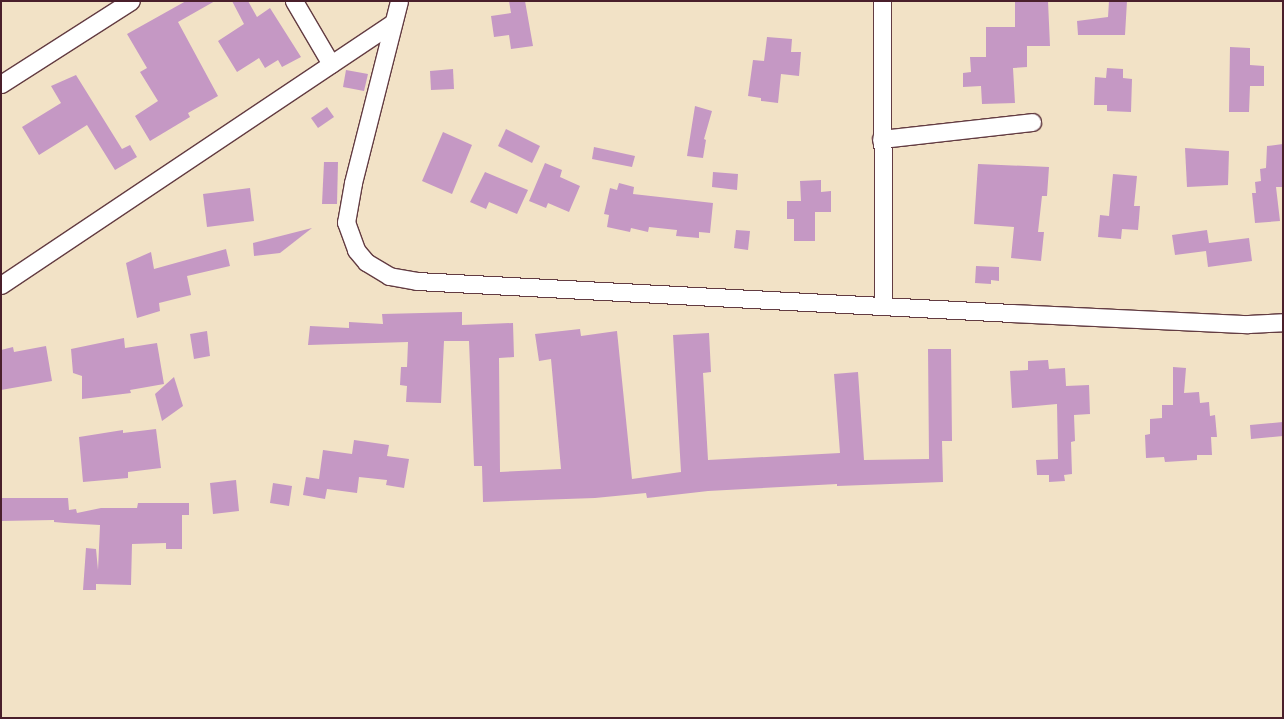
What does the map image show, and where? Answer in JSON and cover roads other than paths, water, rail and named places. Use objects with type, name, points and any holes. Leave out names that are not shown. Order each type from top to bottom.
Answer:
[{"type":"street","points":[[1,84],[131,1]]},
{"type":"street","points":[[294,1],[331,64]]},
{"type":"street","points":[[399,1],[353,182],[346,222],[356,250],[366,262],[389,276],[417,281],[883,306],[1248,324],[1283,322]]},
{"type":"street","points":[[882,1],[881,139],[883,306]]},
{"type":"street","points":[[1,285],[393,23]]},
{"type":"street","points":[[881,139],[1032,122]]}]
